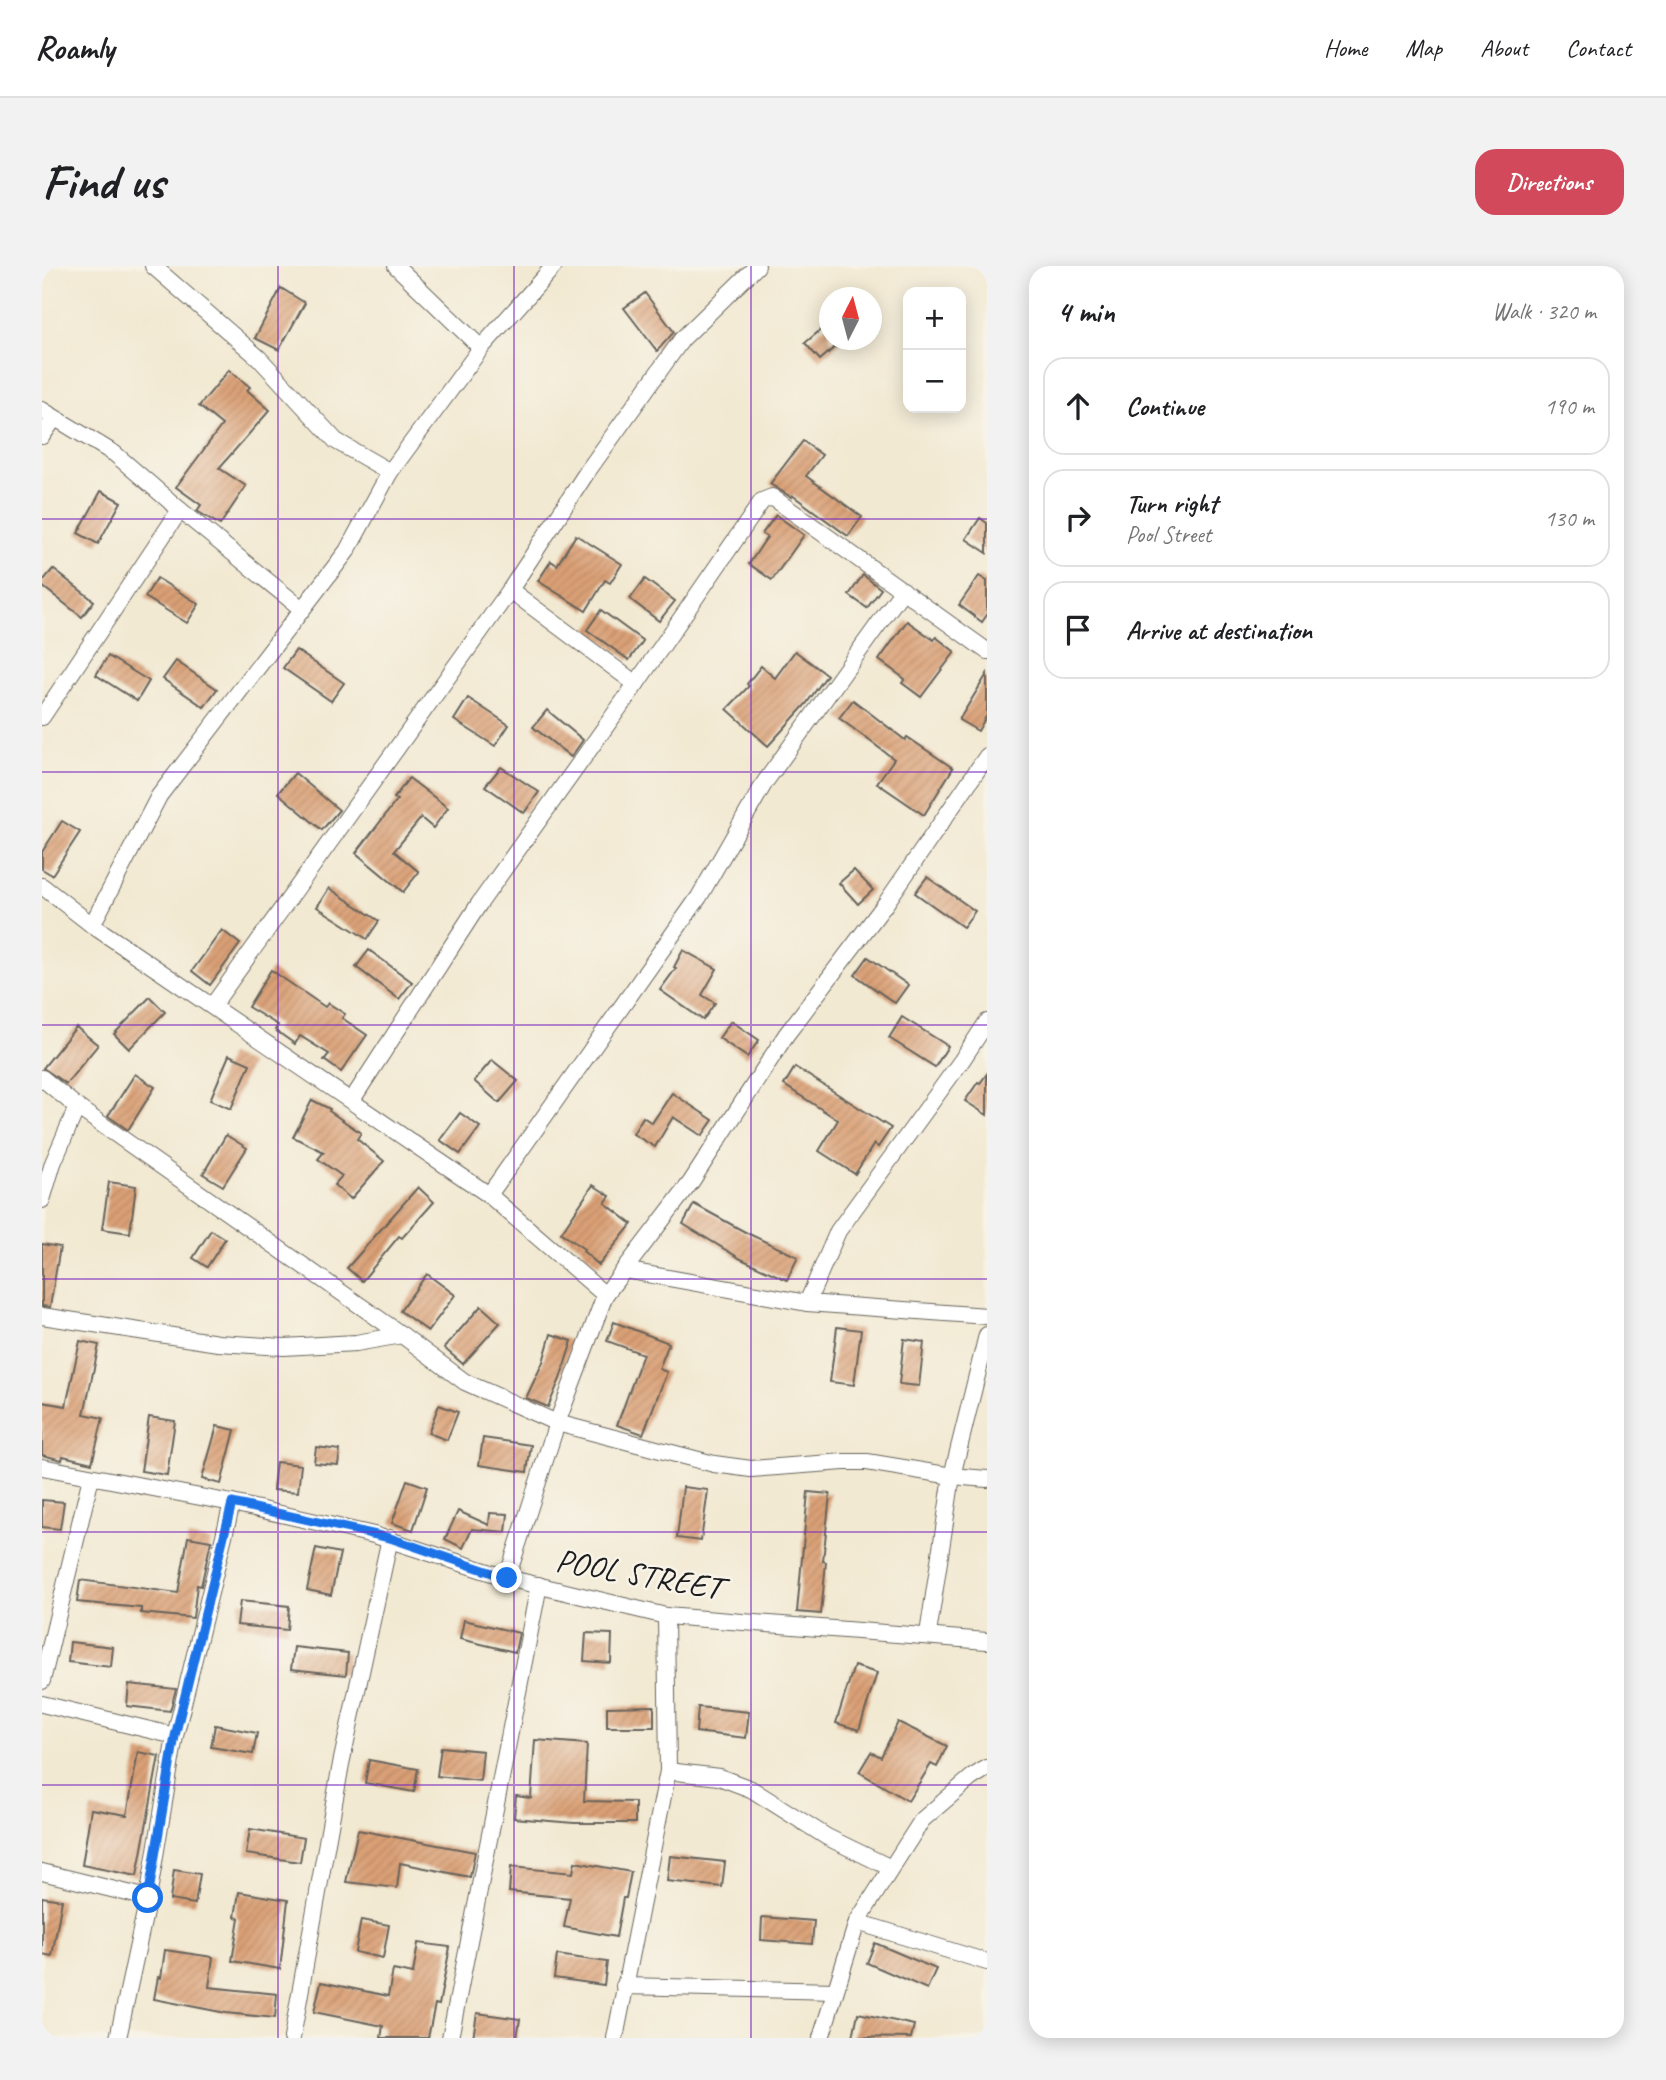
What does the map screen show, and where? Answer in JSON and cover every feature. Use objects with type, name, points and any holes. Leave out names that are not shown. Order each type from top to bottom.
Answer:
[{"type":"street","points":[[153,266],[259,358],[336,441],[390,472]]},
{"type":"street","points":[[396,266],[481,348]]},
{"type":"street","points":[[92,925],[159,796],[347,551],[390,472],[481,348],[554,266]]},
{"type":"street","points":[[214,1005],[510,590],[587,472],[682,339],[757,266]]},
{"type":"street","points":[[42,436],[48,414],[115,454],[302,609]]},
{"type":"street","points":[[352,1100],[479,904],[762,501],[772,497],[987,651]]},
{"type":"street","points":[[42,717],[180,510]]},
{"type":"street","points":[[510,590],[636,684]]},
{"type":"street","points":[[489,1195],[699,897],[765,782],[903,590]]},
{"type":"street","points":[[507,1578],[557,1423],[605,1295],[691,1182],[786,1035],[886,903],[987,756]]},
{"type":"street","points":[[42,886],[92,925],[214,1005],[489,1195],[605,1295]]},
{"type":"street","points":[[807,1303],[838,1231],[987,1022]]},
{"type":"street","points":[[42,1078],[77,1107],[465,1381],[557,1423],[714,1464],[751,1469],[844,1461],[987,1479]]},
{"type":"street","points":[[42,1200],[53,1163],[77,1107]]},
{"type":"street","points":[[624,1270],[807,1303],[987,1316]]},
{"type":"street","points":[[42,1316],[218,1343],[284,1347],[356,1343],[402,1335]]},
{"type":"street","points":[[928,1634],[952,1476],[987,1335]]},
{"type":"street","name":"POOL STREET","points":[[42,1466],[232,1503],[390,1538],[507,1578],[666,1616],[928,1634],[987,1641]]},
{"type":"street","points":[[42,1681],[91,1477]]},
{"type":"street","points":[[118,2038],[148,1898],[175,1736],[232,1503]]},
{"type":"street","points":[[292,2038],[341,1765],[390,1538]]},
{"type":"street","points":[[450,2038],[539,1586]]},
{"type":"street","points":[[615,2038],[668,1771],[666,1616]]},
{"type":"street","points":[[42,1704],[175,1736]]},
{"type":"street","points":[[821,2038],[857,1922],[922,1820],[971,1778],[987,1768]]},
{"type":"street","points":[[668,1771],[719,1777],[751,1789],[827,1837],[891,1868]]},
{"type":"street","points":[[42,1872],[148,1898]]},
{"type":"street","points":[[857,1922],[987,1962]]},
{"type":"street","points":[[624,1986],[835,1991]]},
{"type":"building","points":[[281,288],[305,303],[279,350],[255,338]]},
{"type":"building","points":[[645,293],[674,332],[657,351],[624,308]]},
{"type":"building","points":[[819,331],[819,350],[832,350],[820,360],[805,343]]},
{"type":"building","points":[[229,370],[250,387],[247,390],[270,410],[219,468],[246,486],[220,525],[197,511],[201,505],[176,487],[222,425],[199,406]]},
{"type":"building","points":[[803,441],[822,455],[806,476],[862,517],[848,536],[792,495],[791,497],[770,484]]},
{"type":"building","points":[[101,491],[121,502],[98,544],[78,533]]},
{"type":"building","points":[[776,515],[804,535],[772,580],[749,564],[767,537],[762,534]]},
{"type":"building","points":[[980,518],[987,523],[987,553],[966,539]]},
{"type":"building","points":[[576,535],[622,564],[610,583],[605,580],[586,611],[538,581],[551,561],[557,565]]},
{"type":"building","points":[[53,569],[94,601],[82,617],[42,586],[42,582]]},
{"type":"building","points":[[863,575],[881,589],[867,608],[849,595]]},
{"type":"building","points":[[979,576],[987,581],[987,615],[982,622],[959,605]]},
{"type":"building","points":[[157,578],[199,604],[187,623],[145,597]]},
{"type":"building","points":[[645,579],[675,601],[659,621],[630,599]]},
{"type":"building","points":[[601,610],[643,641],[629,660],[587,630]]},
{"type":"building","points":[[907,621],[934,640],[936,637],[955,652],[921,697],[902,683],[905,679],[879,660]]},
{"type":"building","points":[[296,650],[344,683],[331,701],[283,668]]},
{"type":"building","points":[[795,651],[827,675],[806,704],[768,746],[727,709],[749,686],[747,684],[761,666],[775,678]]},
{"type":"building","points":[[108,656],[149,681],[137,701],[96,675]]},
{"type":"building","points":[[176,661],[217,689],[204,707],[163,679]]},
{"type":"building","points":[[987,674],[987,715],[978,731],[959,720]]},
{"type":"building","points":[[468,698],[509,725],[495,746],[454,720]]},
{"type":"building","points":[[853,700],[905,740],[907,737],[953,768],[924,815],[877,783],[894,759],[839,718]]},
{"type":"building","points":[[547,710],[583,740],[571,757],[533,727]]},
{"type":"building","points":[[501,767],[539,792],[524,813],[485,786]]},
{"type":"building","points":[[295,773],[339,810],[322,830],[278,793]]},
{"type":"building","points":[[409,778],[448,808],[433,828],[421,818],[394,851],[419,872],[403,892],[356,853],[397,800],[394,798]]},
{"type":"building","points":[[62,821],[80,832],[52,875],[42,869],[42,852]]},
{"type":"building","points":[[854,870],[873,890],[858,904],[839,883]]},
{"type":"building","points":[[927,877],[975,911],[963,927],[915,893]]},
{"type":"building","points":[[329,888],[379,921],[367,939],[317,907]]},
{"type":"building","points":[[222,930],[240,944],[210,985],[192,971]]},
{"type":"building","points":[[369,950],[412,982],[399,999],[356,967]]},
{"type":"building","points":[[683,950],[717,969],[702,995],[715,1003],[703,1020],[660,990],[676,968],[674,967]]},
{"type":"building","points":[[868,957],[908,985],[895,1003],[855,975]]},
{"type":"building","points":[[271,970],[325,1007],[328,1003],[345,1014],[342,1018],[367,1035],[341,1072],[324,1060],[329,1054],[300,1036],[295,1044],[275,1030],[278,1025],[248,1007]]},
{"type":"building","points":[[150,997],[165,1012],[129,1049],[114,1034]]},
{"type":"building","points":[[902,1017],[948,1046],[935,1067],[889,1038]]},
{"type":"building","points":[[731,1021],[759,1040],[747,1057],[719,1038]]},
{"type":"building","points":[[76,1027],[98,1045],[66,1084],[43,1068]]},
{"type":"building","points":[[229,1055],[250,1064],[231,1109],[210,1100]]},
{"type":"building","points":[[492,1060],[518,1081],[499,1103],[474,1081]]},
{"type":"building","points":[[795,1067],[891,1128],[878,1147],[874,1144],[855,1174],[819,1151],[838,1120],[784,1085]]},
{"type":"building","points":[[135,1074],[155,1087],[128,1130],[108,1116]]},
{"type":"building","points":[[987,1074],[987,1115],[965,1101]]},
{"type":"building","points":[[672,1093],[713,1120],[702,1136],[673,1117],[655,1147],[633,1134],[643,1117],[652,1123]]},
{"type":"building","points":[[312,1100],[330,1109],[329,1111],[361,1133],[357,1139],[384,1161],[351,1199],[334,1185],[342,1176],[318,1159],[324,1152],[293,1137]]},
{"type":"building","points":[[460,1113],[480,1127],[460,1154],[440,1140]]},
{"type":"building","points":[[226,1135],[247,1148],[223,1186],[203,1174]]},
{"type":"building","points":[[109,1182],[136,1186],[130,1233],[102,1229]]},
{"type":"building","points":[[593,1185],[610,1196],[605,1203],[632,1224],[599,1265],[584,1249],[561,1233]]},
{"type":"building","points":[[418,1187],[434,1202],[402,1238],[399,1236],[362,1281],[347,1268]]},
{"type":"building","points":[[694,1204],[798,1257],[787,1280],[741,1259],[683,1224]]},
{"type":"building","points":[[211,1230],[225,1239],[207,1267],[193,1258]]},
{"type":"building","points":[[42,1244],[60,1247],[50,1307],[42,1306]]},
{"type":"building","points":[[427,1274],[455,1295],[428,1331],[400,1311]]},
{"type":"building","points":[[481,1306],[500,1323],[463,1364],[444,1348]]},
{"type":"building","points":[[614,1322],[669,1343],[659,1369],[667,1372],[643,1434],[617,1425],[643,1354],[607,1341]]},
{"type":"building","points":[[837,1327],[861,1330],[854,1385],[830,1382]]},
{"type":"building","points":[[551,1334],[572,1341],[548,1407],[526,1398],[543,1362]]},
{"type":"building","points":[[904,1339],[924,1342],[919,1386],[899,1384]]},
{"type":"building","points":[[80,1341],[99,1345],[84,1414],[103,1418],[92,1463],[63,1456],[62,1460],[42,1455],[42,1402],[66,1406]]},
{"type":"building","points":[[439,1405],[458,1412],[447,1440],[428,1433]]},
{"type":"building","points":[[149,1417],[175,1421],[167,1475],[141,1471]]},
{"type":"building","points":[[217,1426],[235,1430],[221,1484],[202,1479]]},
{"type":"building","points":[[483,1438],[531,1445],[527,1472],[479,1465]]},
{"type":"building","points":[[316,1447],[340,1450],[338,1465],[314,1463]]},
{"type":"building","points":[[276,1462],[301,1465],[298,1492],[273,1490]]},
{"type":"building","points":[[407,1480],[427,1487],[413,1530],[392,1523]]},
{"type":"building","points":[[683,1487],[708,1490],[701,1541],[677,1538]]},
{"type":"building","points":[[808,1492],[830,1494],[821,1614],[797,1612]]},
{"type":"building","points":[[42,1500],[64,1502],[60,1529],[42,1527]]},
{"type":"building","points":[[458,1511],[489,1525],[490,1513],[508,1514],[506,1532],[472,1529],[463,1548],[445,1539]]},
{"type":"building","points":[[188,1537],[211,1541],[201,1586],[197,1585],[193,1618],[141,1613],[141,1608],[77,1602],[80,1580],[178,1593]]},
{"type":"building","points":[[316,1548],[340,1553],[331,1595],[307,1590]]},
{"type":"building","points":[[240,1601],[289,1606],[287,1630],[237,1625]]},
{"type":"building","points":[[464,1620],[519,1633],[515,1652],[460,1639]]},
{"type":"building","points":[[586,1633],[612,1634],[611,1663],[584,1661]]},
{"type":"building","points":[[70,1642],[113,1647],[111,1667],[68,1662]]},
{"type":"building","points":[[294,1647],[348,1653],[346,1675],[291,1669]]},
{"type":"building","points":[[854,1666],[877,1673],[859,1730],[836,1723]]},
{"type":"building","points":[[129,1684],[176,1689],[170,1711],[127,1706]]},
{"type":"building","points":[[654,1706],[654,1727],[607,1727],[607,1707]]},
{"type":"building","points":[[698,1707],[749,1712],[746,1738],[696,1732]]},
{"type":"building","points":[[898,1722],[947,1746],[937,1767],[931,1764],[908,1801],[859,1772],[871,1752],[881,1757]]},
{"type":"building","points":[[215,1725],[257,1733],[253,1754],[211,1747]]},
{"type":"building","points":[[535,1740],[587,1744],[584,1801],[635,1802],[635,1823],[574,1823],[514,1818],[516,1796],[531,1798]]},
{"type":"building","points":[[441,1747],[483,1751],[480,1781],[437,1776]]},
{"type":"building","points":[[138,1752],[159,1756],[137,1876],[82,1865],[91,1809],[127,1815]]},
{"type":"building","points":[[369,1760],[418,1769],[414,1792],[365,1783]]},
{"type":"building","points":[[250,1829],[304,1838],[300,1862],[246,1854]]},
{"type":"building","points":[[358,1830],[475,1852],[470,1877],[400,1863],[397,1888],[346,1882]]},
{"type":"building","points":[[670,1856],[725,1862],[722,1887],[667,1881]]},
{"type":"building","points":[[575,1862],[631,1872],[616,1937],[564,1927],[570,1898],[509,1892],[511,1867],[573,1873]]},
{"type":"building","points":[[174,1870],[200,1874],[195,1904],[170,1900]]},
{"type":"building","points":[[239,1892],[288,1900],[280,1969],[232,1961],[239,1918],[235,1917]]},
{"type":"building","points":[[42,1897],[62,1900],[52,1956],[42,1954]]},
{"type":"building","points":[[762,1917],[814,1921],[812,1944],[761,1940]]},
{"type":"building","points":[[361,1920],[389,1925],[383,1958],[355,1952]]},
{"type":"building","points":[[418,1943],[450,1947],[439,2005],[435,2004],[428,2038],[381,2038],[383,2026],[314,2012],[321,1982],[388,1996],[393,1970],[413,1974]]},
{"type":"building","points":[[875,1943],[936,1969],[927,1989],[867,1963]]},
{"type":"building","points":[[165,1950],[213,1957],[209,1987],[277,1994],[275,2018],[226,2013],[154,1999],[158,1977],[161,1978]]},
{"type":"building","points":[[557,1955],[607,1962],[604,1985],[554,1978]]},
{"type":"building","points":[[477,2013],[520,2019],[517,2038],[473,2038]]},
{"type":"building","points":[[858,2013],[914,2025],[911,2038],[853,2037]]},
{"type":"route","points":[[148,1898],[175,1736],[232,1503],[390,1538],[507,1578]]}]
